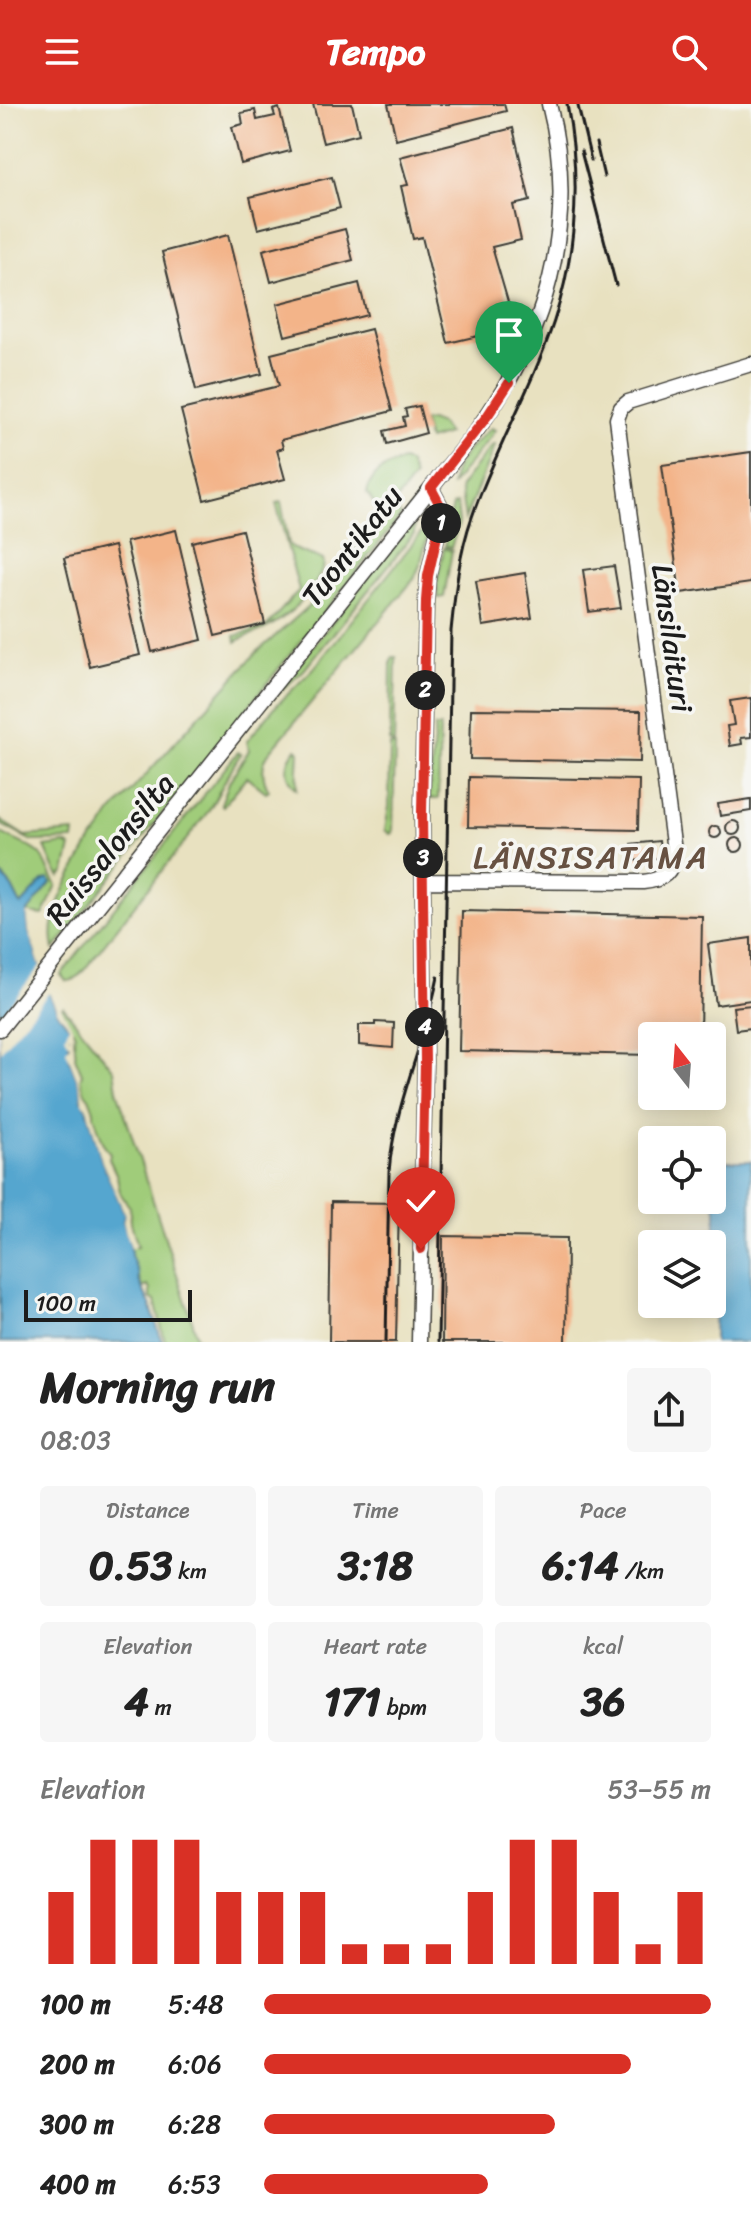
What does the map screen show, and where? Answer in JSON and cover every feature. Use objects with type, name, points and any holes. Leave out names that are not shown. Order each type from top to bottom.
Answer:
[{"type":"street","name":"Tuontikatu","points":[[201,777],[474,434],[503,392],[526,350],[543,304],[556,249],[560,201],[559,152],[549,104]]},
{"type":"street","name":"Länsilaituri","points":[[423,881],[643,882],[658,880],[668,874],[674,863],[674,851],[617,419],[621,408],[628,402],[751,364]]},
{"type":"street","points":[[419,1342],[425,1062],[422,813],[427,589],[442,514],[431,488]]},
{"type":"street","name":"Ruissalonsilta","points":[[0,1029],[201,777]]},
{"type":"green space","points":[[423,421],[441,424],[448,434],[428,440]]},
{"type":"green space","points":[[491,428],[495,430],[491,436],[452,485],[460,461]]},
{"type":"green space","points":[[495,445],[465,519],[460,487]]},
{"type":"green space","points":[[402,461],[409,463],[414,477],[396,501],[401,516],[54,949],[52,934],[58,905],[93,838],[112,812],[256,653],[308,607],[347,555],[384,518],[367,493],[369,486],[379,472]]},
{"type":"green space","points":[[281,502],[289,544],[323,560],[324,565],[309,592],[295,608],[270,626],[236,642],[235,636],[267,626],[299,590],[276,503]]},
{"type":"green space","points":[[457,504],[459,523],[451,548],[445,546],[453,505]]},
{"type":"green space","points":[[432,519],[414,579],[268,754],[263,772],[269,790],[266,792],[247,777],[223,806],[221,804],[230,780],[249,750],[247,741],[274,708],[314,668]]},
{"type":"green space","points":[[411,524],[414,534],[304,670],[267,704]]},
{"type":"green space","points":[[444,548],[452,551],[444,597],[438,598],[437,583]]},
{"type":"green space","points":[[393,657],[396,657],[394,744],[390,742]]},
{"type":"green space","points":[[435,727],[440,727],[438,799],[429,799]]},
{"type":"green space","points":[[390,745],[395,746],[393,829],[390,834],[385,830],[389,807]]},
{"type":"green space","points":[[296,749],[299,751],[297,789],[287,770],[289,759]]},
{"type":"green space","points":[[238,752],[241,754],[204,817],[82,972],[74,980],[66,981],[61,975]]},
{"type":"green space","points":[[0,820],[25,836],[74,832],[73,840],[32,841],[0,824]]},
{"type":"green space","points":[[0,832],[41,855],[57,885],[43,915],[27,913],[29,897],[21,905],[0,873]]},
{"type":"green space","points":[[65,844],[71,847],[65,872],[60,877],[45,847]]},
{"type":"green space","points":[[63,1007],[114,1070],[117,1090],[199,1342],[165,1342],[155,1301],[150,1298],[148,1286],[142,1288],[128,1248],[138,1246],[129,1206],[120,1193],[109,1159],[110,1153],[80,1079],[82,1074],[75,1057],[75,1033],[61,1009]]},
{"type":"water","points":[[0,873],[21,905],[43,881],[49,879],[51,883],[27,913],[29,932],[49,993],[58,1013],[69,1026],[69,1058],[102,1162],[125,1214],[123,1221],[131,1255],[162,1342],[0,1342]]},
{"type":"water","points":[[726,1161],[751,1161],[751,1342],[714,1342],[714,1318],[726,1318],[726,1230],[716,1230],[716,1214],[726,1214]]},
{"type":"pier","points":[[27,913],[32,913],[33,931],[52,992],[73,1028],[69,1036],[74,1045],[73,1057],[106,1161],[128,1213],[127,1221],[135,1247],[131,1247],[126,1233],[125,1214],[102,1162],[66,1050],[70,1045],[65,1036],[69,1026],[49,993],[0,1052],[0,1017],[40,966],[29,932]]},
{"type":"building","points":[[313,104],[352,104],[359,134],[323,143]]},
{"type":"building","points":[[388,104],[504,104],[506,111],[396,139]]},
{"type":"building","points":[[279,108],[290,151],[241,164],[232,127],[243,124],[241,113],[255,110],[257,120],[275,116],[273,110]]},
{"type":"building","points":[[513,128],[530,201],[513,205],[521,240],[492,247],[513,319],[508,329],[448,343],[422,237],[413,239],[401,186],[408,185],[400,157]]},
{"type":"building","points":[[332,177],[340,208],[258,229],[250,197]]},
{"type":"building","points":[[345,229],[353,260],[271,282],[263,250]]},
{"type":"building","points":[[228,235],[262,374],[196,390],[162,252]]},
{"type":"building","points":[[359,283],[367,315],[285,336],[277,304]]},
{"type":"building","points":[[371,329],[392,411],[281,440],[283,448],[277,450],[285,479],[204,500],[181,410],[279,386],[271,354]]},
{"type":"building","points":[[419,406],[426,433],[387,444],[384,431],[405,426],[405,409]]},
{"type":"building","points":[[751,452],[751,583],[680,593],[662,465]]},
{"type":"building","points":[[176,530],[202,640],[152,652],[126,542]]},
{"type":"building","points":[[242,530],[265,624],[215,636],[192,542]]},
{"type":"building","points":[[114,546],[140,655],[90,667],[64,558]]},
{"type":"building","points":[[614,566],[621,608],[589,612],[583,570]]},
{"type":"building","points":[[525,573],[532,618],[483,626],[476,581]]},
{"type":"building","points":[[751,698],[751,737],[741,738],[742,744],[730,746],[727,726],[734,725],[730,701]]},
{"type":"building","points":[[471,709],[641,711],[640,762],[470,759]]},
{"type":"building","points":[[469,777],[639,780],[638,830],[468,827]]},
{"type":"building","points":[[751,799],[751,811],[720,816],[718,804]]},
{"type":"building","points":[[733,821],[740,828],[733,835],[726,828]]},
{"type":"building","points":[[715,826],[721,832],[715,838],[709,832]]},
{"type":"building","points":[[736,838],[743,845],[736,852],[729,845]]},
{"type":"building","points":[[659,841],[661,858],[633,861],[631,844]]},
{"type":"building","points":[[462,911],[702,916],[700,1022],[638,1022],[638,1055],[459,1051]]},
{"type":"building","points":[[751,938],[751,1000],[716,1005],[708,944]]},
{"type":"building","points":[[751,1005],[751,1028],[736,1030],[733,1007]]},
{"type":"building","points":[[375,1022],[394,1023],[393,1048],[359,1045],[359,1025],[375,1025]]},
{"type":"building","points":[[331,1202],[399,1203],[396,1342],[329,1342]]},
{"type":"building","points":[[443,1236],[567,1238],[566,1342],[442,1342]]},
{"type":"railway","points":[[438,1342],[451,631],[461,559],[472,517],[545,346],[568,267],[575,186],[567,104]]},
{"type":"railway","points":[[578,106],[591,160]]},
{"type":"railway","points":[[596,143],[604,177]]},
{"type":"railway","points":[[581,151],[616,285]]},
{"type":"railway","points":[[386,1342],[392,1147],[438,977]]},
{"type":"district","name":"LÄNSISATAMA","points":[[591,857]]},
{"type":"route","points":[[421,1249],[425,1062],[422,813],[426,601],[428,576],[442,514],[431,488],[509,383]]}]
